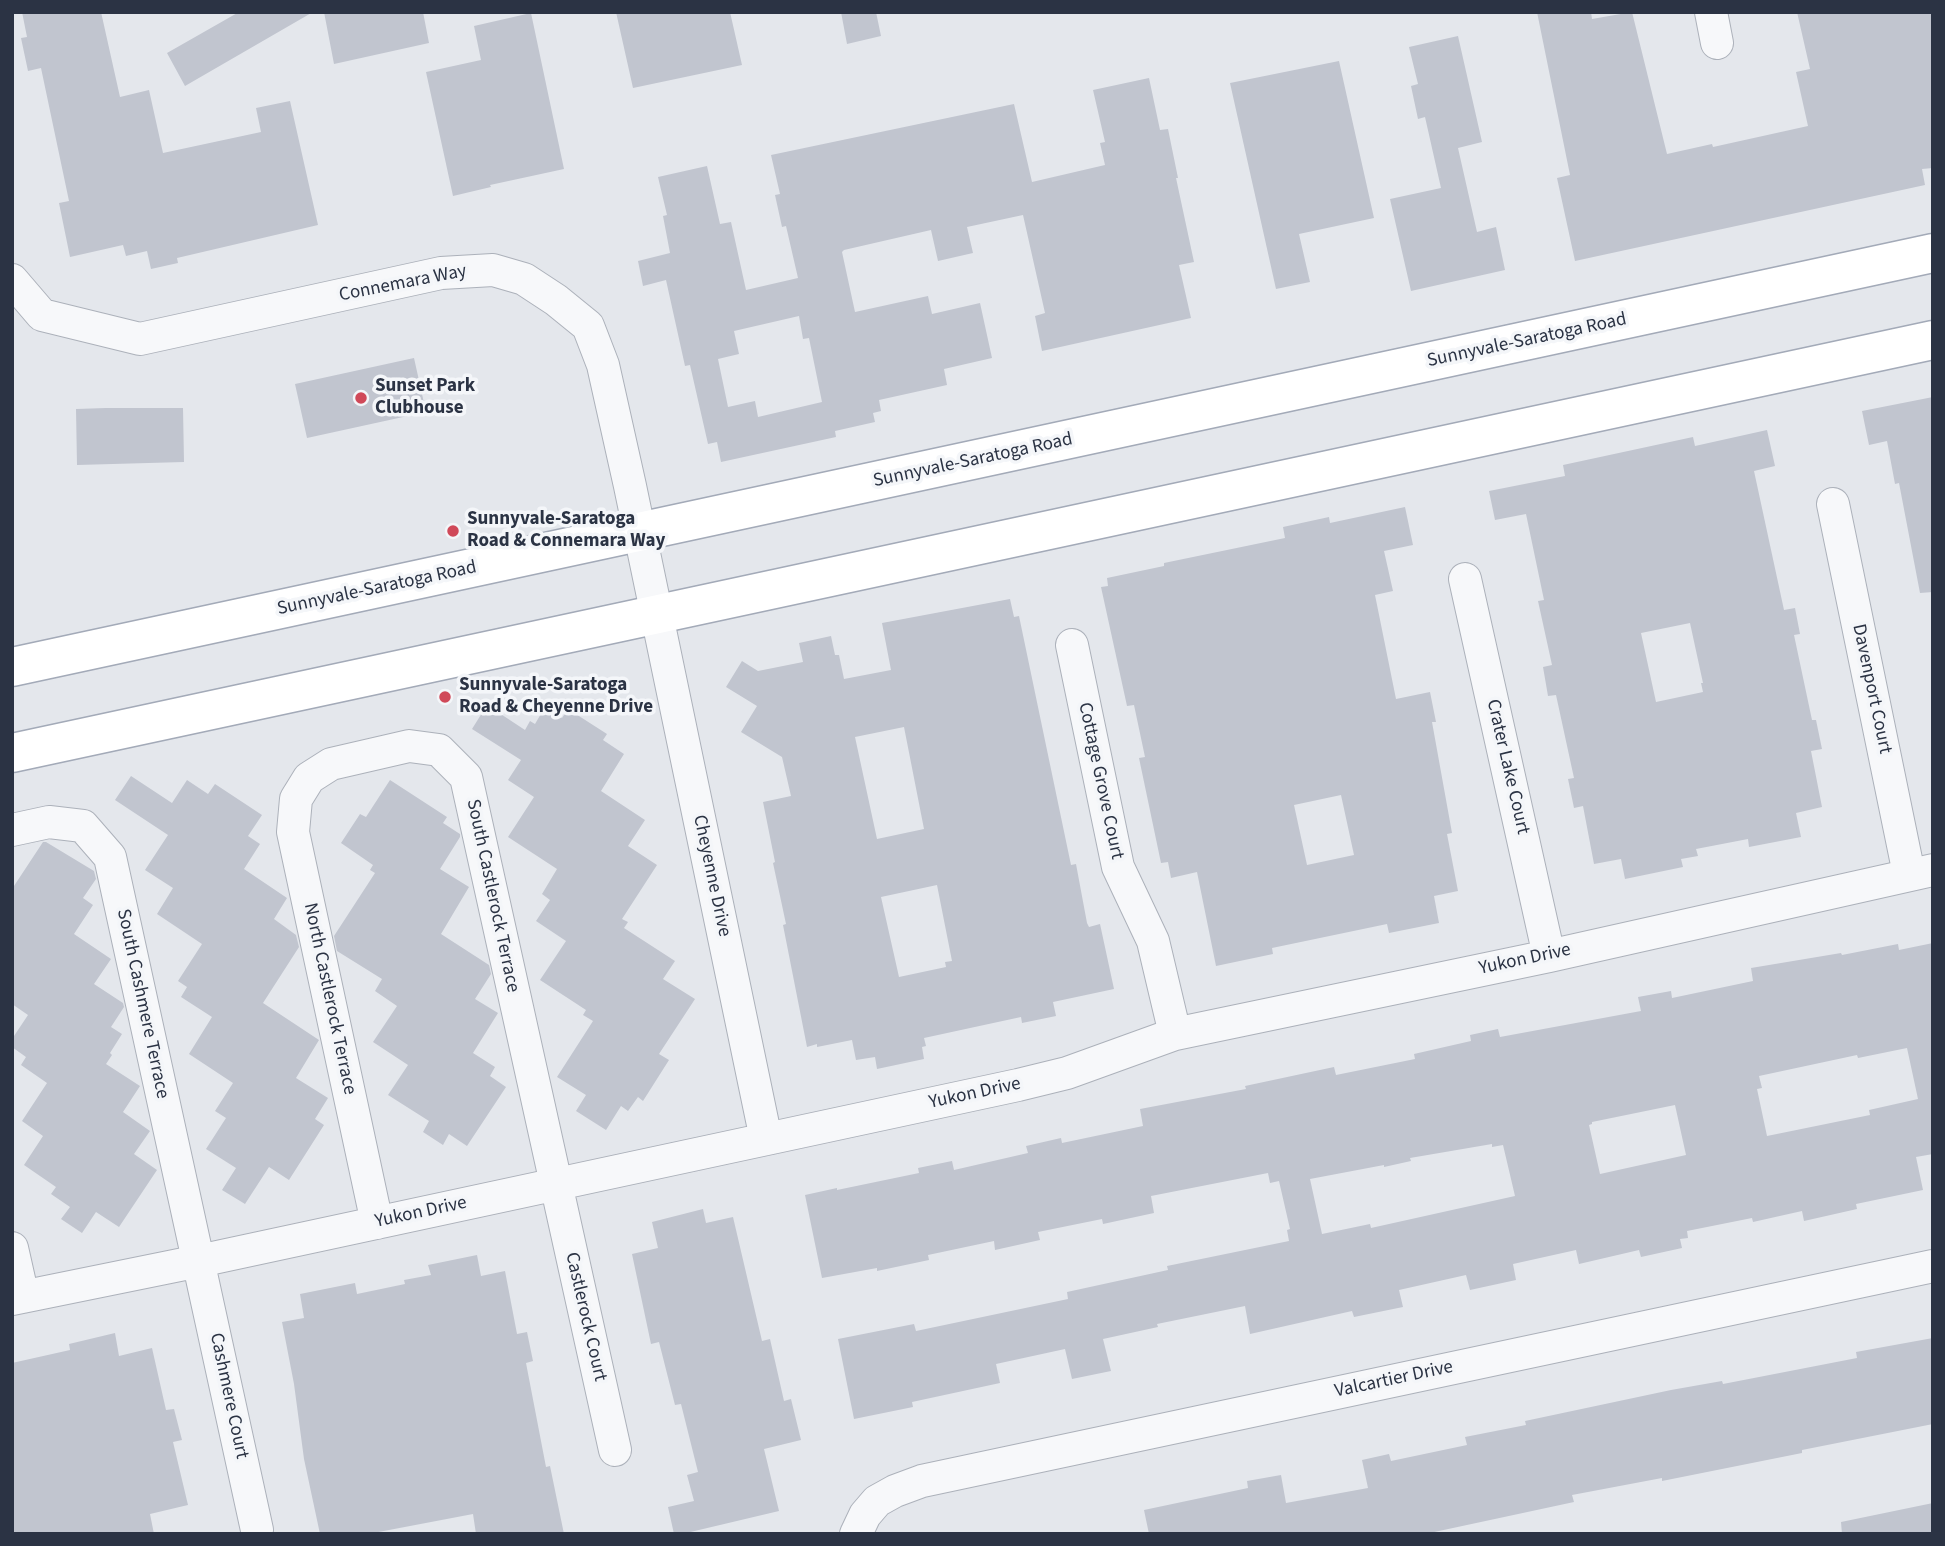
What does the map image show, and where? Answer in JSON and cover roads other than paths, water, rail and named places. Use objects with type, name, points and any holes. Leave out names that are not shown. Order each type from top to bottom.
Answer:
[{"type":"main road","name":"Sunnyvale-Saratoga Road","points":[[12,667],[1933,253]]},
{"type":"main road","points":[[12,753],[1933,340]]},
{"type":"street","points":[[1711,12],[1717,43]]},
{"type":"street","name":"Connemara Way","points":[[12,280],[42,315],[139,339],[441,273],[494,270],[524,279],[588,326],[603,365],[658,613]]},
{"type":"street","name":"Davenport Court","points":[[1833,504],[1921,872]]},
{"type":"street","name":"Crater Lake Court","points":[[1465,579],[1549,956]]},
{"type":"street","name":"Cheyenne Drive","points":[[658,613],[766,1139]]},
{"type":"street","name":"Cottage Grove Court","points":[[1072,645],[1118,867],[1153,941],[1175,1034]]},
{"type":"street","name":"South Castlerock Terrace","points":[[309,778],[331,764],[409,746],[439,750],[466,777],[554,1184]]},
{"type":"street","name":"North Castlerock Terrace","points":[[309,778],[296,799],[293,832],[377,1223]]},
{"type":"street","name":"South Cashmere Terrace","points":[[12,830],[49,822],[83,826],[110,857],[199,1261]]},
{"type":"street","name":"Yukon Drive","points":[[17,1298],[1067,1073],[1175,1034],[1549,956],[1921,872]]},
{"type":"street","name":"Castlerock Court","points":[[554,1184],[615,1450]]},
{"type":"street","points":[[12,1248],[17,1298]]},
{"type":"street","name":"Cashmere Court","points":[[199,1261],[257,1530]]},
{"type":"street","name":"Valcartier Drive","points":[[861,1525],[877,1501],[922,1481],[1933,1266]]},
{"type":"place","name":"Sunset Park Clubhouse","points":[[361,398]]},
{"type":"place","name":"Sunnyvale-Saratoga Road & Connemara Way","points":[[453,531]]},
{"type":"place","name":"Sunnyvale-Saratoga Road & Cheyenne Drive","points":[[445,697]]}]
